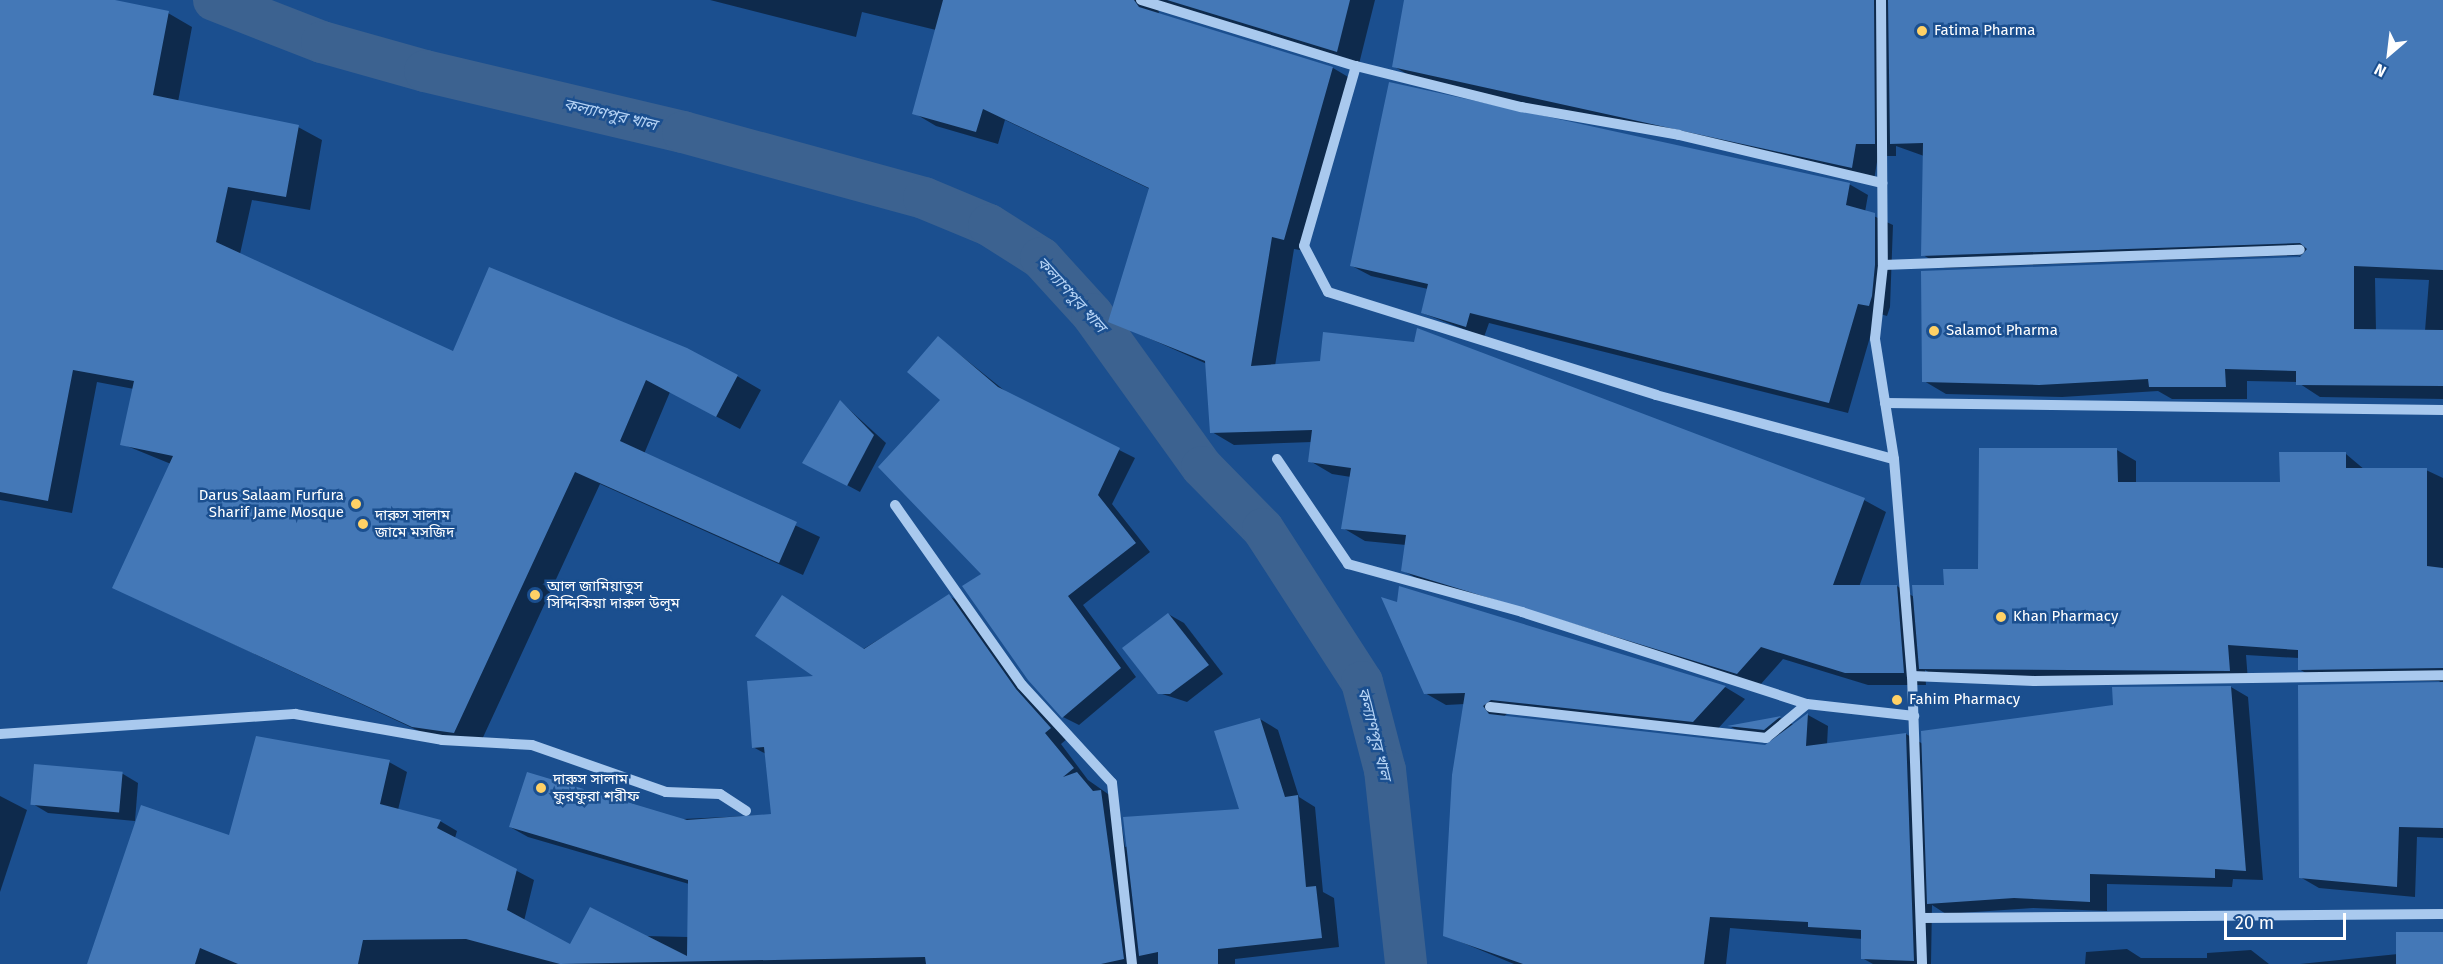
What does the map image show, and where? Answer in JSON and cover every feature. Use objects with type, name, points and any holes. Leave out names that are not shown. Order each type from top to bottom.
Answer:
[{"type":"street","points":[[1140,0],[1356,66],[1521,107],[1679,135],[1882,183]]},
{"type":"street","points":[[1881,0],[1883,265],[1875,339],[1894,459],[1912,676],[1922,964]]},
{"type":"street","points":[[1356,66],[1304,246],[1328,292],[1656,395],[1894,459]]},
{"type":"street","points":[[1883,265],[2300,250]]},
{"type":"street","points":[[1885,403],[2443,410]]},
{"type":"street","points":[[1277,459],[1348,564],[1522,612],[1807,704],[1914,716]]},
{"type":"street","points":[[896,505],[1022,685],[1112,783],[1132,964]]},
{"type":"street","points":[[1912,676],[2034,681],[2443,675]]},
{"type":"street","points":[[1490,707],[1766,738],[1807,704]]},
{"type":"street","points":[[0,734],[151,726],[295,714],[442,740],[532,745],[666,792],[720,794],[746,811]]},
{"type":"street","points":[[1921,918],[2443,914]]},
{"type":"building","points":[[0,0],[115,0],[169,11],[153,95],[299,125],[286,197],[228,187],[216,242],[453,351],[489,267],[687,348],[738,375],[716,417],[646,380],[620,441],[797,522],[779,563],[575,472],[454,733],[412,727],[112,588],[173,456],[120,445],[134,381],[73,370],[48,501],[0,492]]},
{"type":"building","points":[[943,0],[1134,0],[1139,7],[1333,67],[1284,240],[1272,237],[1251,366],[1320,361],[1323,332],[1414,342],[1417,328],[1865,498],[1833,585],[1897,585],[1904,673],[1845,673],[1761,647],[1737,674],[1401,571],[1406,535],[1341,529],[1351,468],[1308,462],[1312,430],[1210,433],[1205,361],[1108,322],[1149,188],[983,109],[976,132],[912,114]]},
{"type":"building","points":[[1167,0],[1350,0],[1337,52]]},
{"type":"building","points":[[1404,0],[1874,0],[1875,144],[1856,144],[1852,168],[1392,67]]},
{"type":"building","points":[[1888,0],[2443,0],[2443,270],[2354,266],[2354,329],[2443,330],[2443,386],[2296,385],[2296,371],[2225,369],[2226,387],[2149,387],[2148,379],[2039,385],[1922,382],[1921,271],[2300,257],[2307,249],[2300,243],[1921,256],[1923,143],[1890,144]]},
{"type":"building","points":[[1389,82],[1850,183],[1846,205],[1875,213],[1875,265],[1869,306],[1858,304],[1829,403],[1470,313],[1466,327],[1421,313],[1428,284],[1350,266]]},
{"type":"building","points":[[938,336],[998,387],[1120,448],[1098,495],[1136,543],[1068,596],[1121,668],[1062,718],[1028,680],[962,586],[981,574],[878,467],[940,400],[907,372]]},
{"type":"building","points":[[840,400],[874,435],[847,486],[802,463]]},
{"type":"building","points":[[1979,448],[2117,448],[2118,482],[2280,482],[2279,452],[2346,452],[2346,468],[2427,468],[2427,566],[2443,568],[2443,668],[2298,670],[2298,650],[2228,645],[2230,671],[1919,669],[1912,585],[1944,585],[1943,569],[1978,569]]},
{"type":"building","points":[[1399,586],[1726,686],[1693,722],[1491,700],[1483,706],[1489,714],[1765,745],[1808,713],[1806,746],[1906,733],[1914,961],[1861,959],[1861,930],[1808,927],[1808,922],[1710,917],[1704,964],[1523,964],[1443,936],[1452,775],[1465,693],[1424,694],[1381,597],[1397,602]]},
{"type":"building","points":[[949,594],[1016,689],[1051,728],[1045,733],[1074,768],[1063,777],[1077,772],[1093,791],[1101,790],[1124,959],[1101,964],[926,964],[925,957],[560,964],[466,939],[363,940],[358,964],[238,964],[200,948],[195,964],[87,964],[141,805],[229,835],[256,736],[390,760],[380,804],[441,820],[437,828],[517,869],[507,910],[570,944],[590,907],[687,956],[688,880],[509,827],[527,772],[687,820],[771,814],[764,747],[752,748],[747,681],[813,676],[755,636],[782,595],[864,649]]},
{"type":"building","points":[[1168,613],[1209,665],[1170,694],[1158,694],[1122,648]]},
{"type":"building","points":[[2443,682],[2443,828],[2399,827],[2397,887],[2299,878],[2298,685]]},
{"type":"building","points":[[2231,686],[2246,871],[2215,869],[2215,878],[2090,874],[2090,902],[2014,898],[1927,904],[1921,731],[2113,705],[2112,687]]},
{"type":"building","points":[[1781,716],[1764,730],[1727,726]]},
{"type":"building","points":[[1260,718],[1285,797],[1298,795],[1306,887],[1316,886],[1322,938],[1218,949],[1218,964],[1158,964],[1158,952],[1139,956],[1123,817],[1239,809],[1214,731]]},
{"type":"building","points":[[34,764],[123,772],[119,813],[30,805]]},
{"type":"building","points":[[2396,932],[2443,932],[2443,964],[2396,964]]},
{"type":"waterway","name":"কল্যাণপুর খাল","points":[[214,0],[322,42],[425,71],[683,132],[924,198],[989,225],[1041,258],[1092,314],[1202,467],[1263,529],[1362,682],[1385,770],[1406,964]]},
{"type":"place","name":"Fatima Pharma","points":[[1922,31]]},
{"type":"place","name":"Salamot Pharma","points":[[1934,331]]},
{"type":"place","name":"Darus Salaam Furfura Sharif Jame Mosque","points":[[356,504]]},
{"type":"place","name":"দারুস সালাম জামে মসজিদ","points":[[363,524]]},
{"type":"place","name":"আল জামিয়াতুস সিদ্দিকিয়া দারুল উলুম","points":[[535,595]]},
{"type":"place","name":"Khan Pharmacy","points":[[2001,617]]},
{"type":"place","name":"Fahim Pharmacy","points":[[1897,700]]},
{"type":"place","name":"দারুস সালাম ফুরফুরা শরীফ","points":[[541,788]]}]
